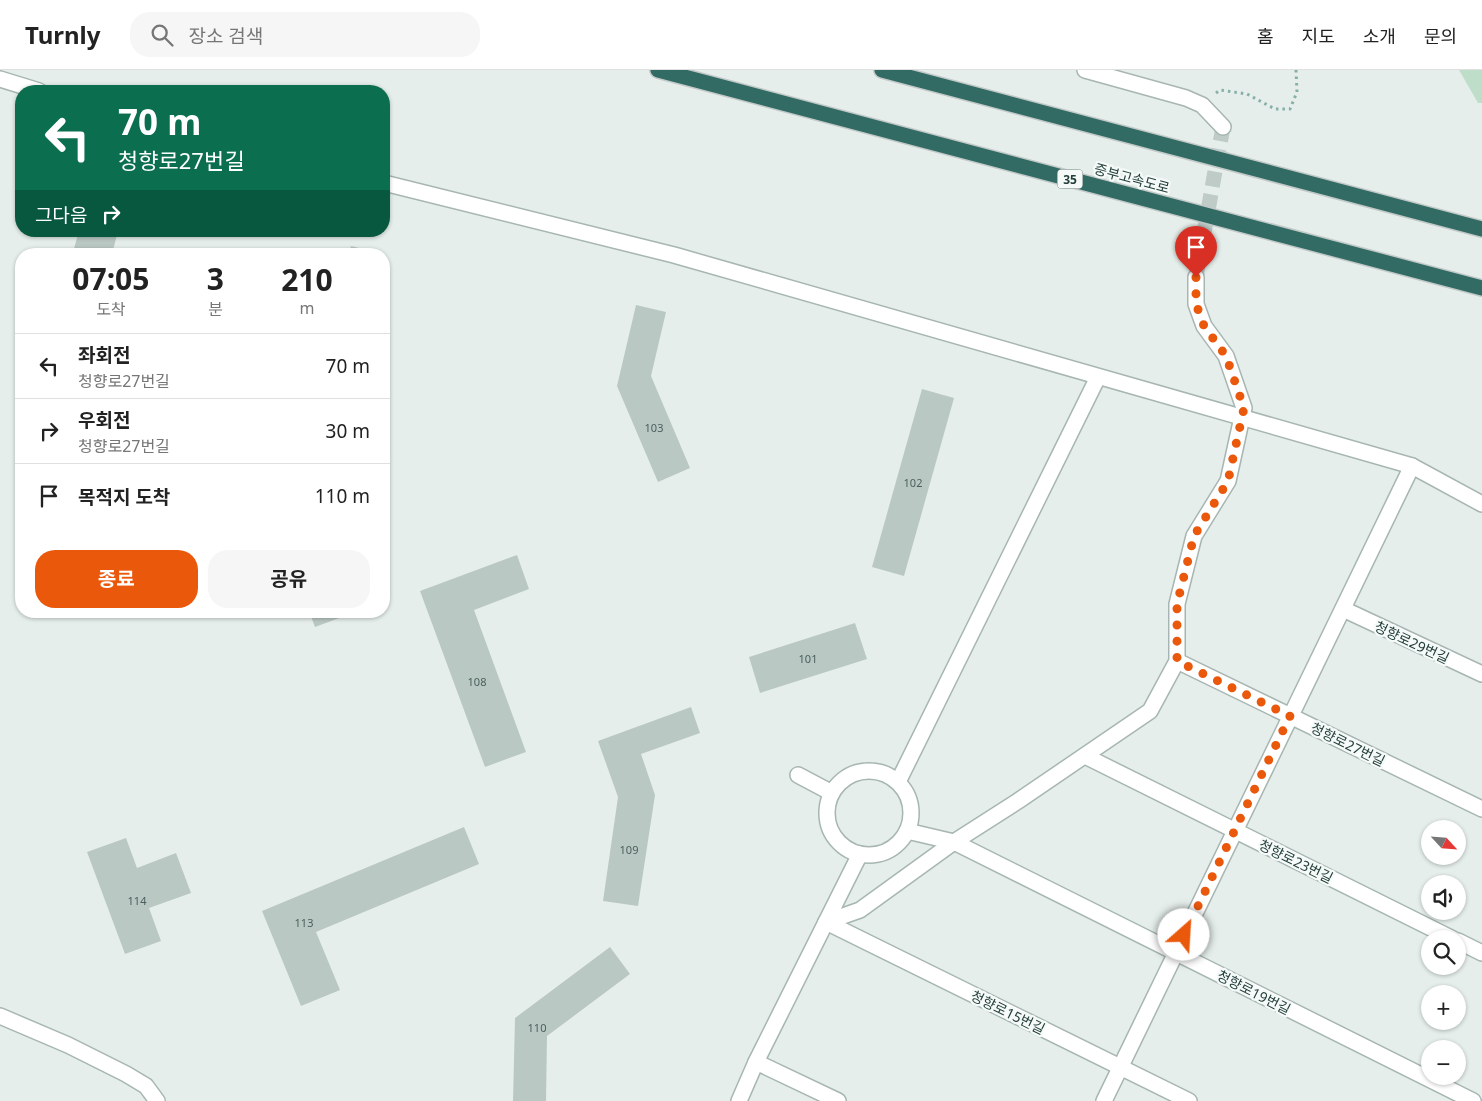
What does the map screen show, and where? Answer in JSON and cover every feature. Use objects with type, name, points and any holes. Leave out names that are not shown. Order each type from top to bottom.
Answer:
[{"type":"highway","name":"중부고속도로","points":[[658,70],[1482,288]]},
{"type":"highway","points":[[882,70],[1482,229]]},
{"type":"street","points":[[1085,70],[1186,98],[1202,106],[1223,127]]},
{"type":"street","points":[[0,79],[20,85]]},
{"type":"street","points":[[390,184],[674,255],[1412,466],[1482,504]]},
{"type":"street","points":[[826,922],[860,910],[954,842],[1018,802],[1150,711],[1177,661],[1177,604],[1194,536],[1228,481],[1244,408],[1226,356],[1204,326],[1196,304],[1196,277]]},
{"type":"street","points":[[898,782],[1098,377]]},
{"type":"street","points":[[1104,1101],[1412,466]]},
{"type":"street","name":"청향로29번길","points":[[1343,609],[1482,674]]},
{"type":"street","name":"청향로27번길","points":[[1177,661],[1482,809]]},
{"type":"street","name":"청향로23번길","points":[[1085,756],[1435,930]]},
{"type":"street","points":[[865,770],[880,771],[892,776],[898,782],[903,786],[910,798],[912,812],[910,826],[903,839],[892,848],[880,854],[866,855],[852,852],[841,844],[832,833],[828,820],[828,806],[832,793],[840,782],[852,774],[865,770]]},
{"type":"street","points":[[798,775],[832,793]]},
{"type":"street","name":"청향로19번길","points":[[907,831],[954,842],[1473,1101]]},
{"type":"street","points":[[739,1101],[756,1062],[860,854]]},
{"type":"street","name":"청향로15번길","points":[[826,922],[1189,1101]]},
{"type":"street","points":[[1466,945],[1482,953]]},
{"type":"street","points":[[0,1016],[68,1044],[126,1074],[146,1086],[157,1101]]},
{"type":"street","points":[[756,1062],[838,1101]]},
{"type":"path","points":[[1202,106],[1220,90],[1247,94],[1274,109],[1290,109],[1297,92],[1296,70]]},
{"type":"green space","points":[[1459,70],[1482,70],[1482,103],[1478,103]]},
{"type":"building","points":[[77,237],[116,237],[114,248],[74,248]]},
{"type":"building","points":[[636,305],[666,312],[651,376],[690,468],[658,482],[617,386]]},
{"type":"building","points":[[922,389],[954,398],[904,576],[872,567]]},
{"type":"building","points":[[517,555],[529,589],[474,610],[526,752],[485,767],[420,591]]},
{"type":"building","points":[[312,618],[339,618],[315,627]]},
{"type":"building","points":[[855,623],[867,659],[760,693],[749,657]]},
{"type":"building","points":[[691,707],[700,733],[641,754],[655,795],[638,906],[603,901],[618,797],[598,741]]},
{"type":"building","points":[[464,827],[479,864],[316,932],[340,990],[301,1006],[262,911]]},
{"type":"building","points":[[126,838],[137,868],[176,853],[191,893],[149,908],[161,941],[125,954],[87,852]]},
{"type":"building","points":[[610,947],[630,974],[547,1036],[546,1101],[513,1101],[515,1018]]},
{"type":"tunnel","points":[[1196,277],[1223,127]]},
{"type":"route","points":[[1184,935],[1290,716],[1177,661],[1177,604],[1194,536],[1228,481],[1244,408],[1226,356],[1204,326],[1196,304],[1196,277]]}]
